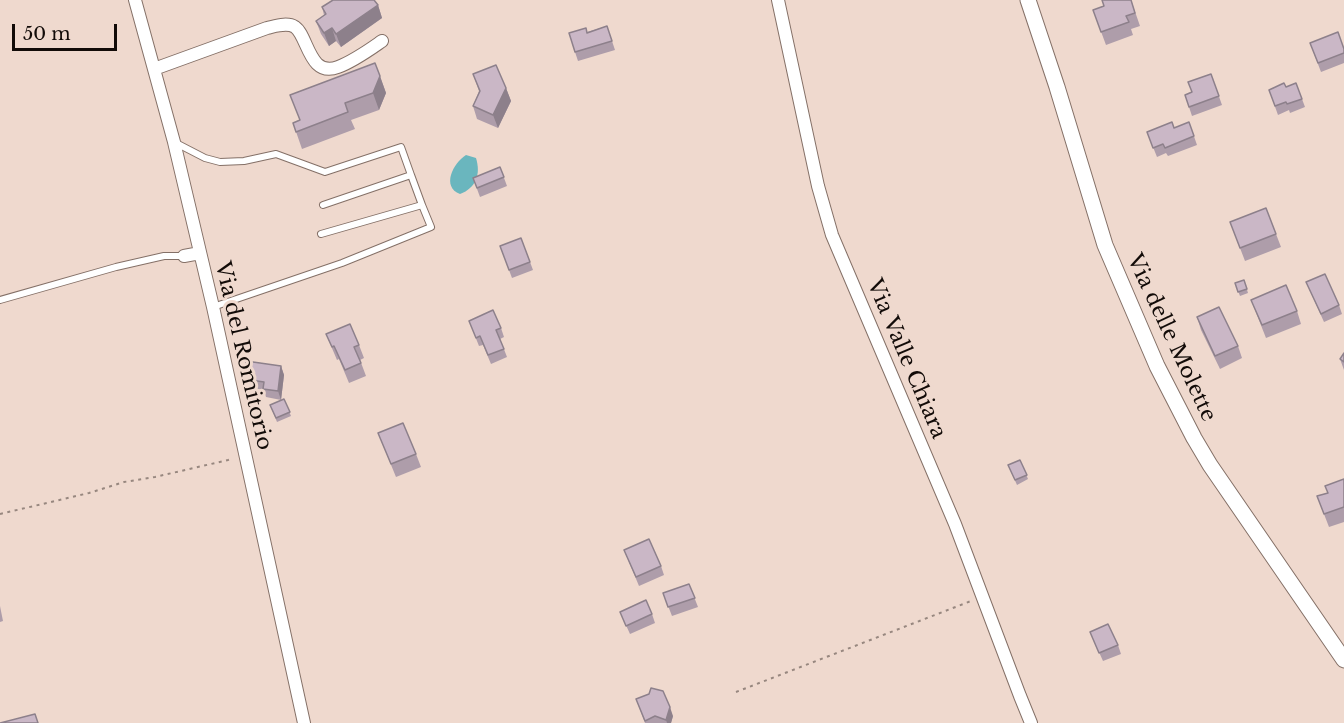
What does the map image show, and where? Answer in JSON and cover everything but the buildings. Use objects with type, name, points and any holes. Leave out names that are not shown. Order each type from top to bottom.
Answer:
[{"type":"street","name":"Via del Romitorio","points":[[135,0],[174,142],[213,307],[304,723]]},
{"type":"street","name":"Via Valle Chiara","points":[[778,0],[818,186],[832,235],[955,524],[1031,723]]},
{"type":"street","name":"Via delle Molette","points":[[1028,0],[1105,245],[1157,366],[1210,465],[1344,660]]},
{"type":"street","points":[[154,69],[281,25],[295,27],[316,63],[328,68],[338,67],[382,41]]},
{"type":"street","points":[[184,256],[200,253]]},
{"type":"lane","points":[[174,142],[201,156],[220,162],[244,161],[276,154],[325,172],[401,147],[431,227],[342,263],[213,307]]},
{"type":"lane","points":[[323,205],[411,175]]},
{"type":"lane","points":[[321,234],[422,205]]},
{"type":"lane","points":[[0,300],[155,258],[184,256]]},
{"type":"path","points":[[0,514],[124,482],[228,460],[245,452]]},
{"type":"path","points":[[736,692],[982,597]]},
{"type":"water","points":[[466,155],[476,158],[478,170],[476,180],[470,188],[460,194],[454,191],[450,181],[453,169]]}]
